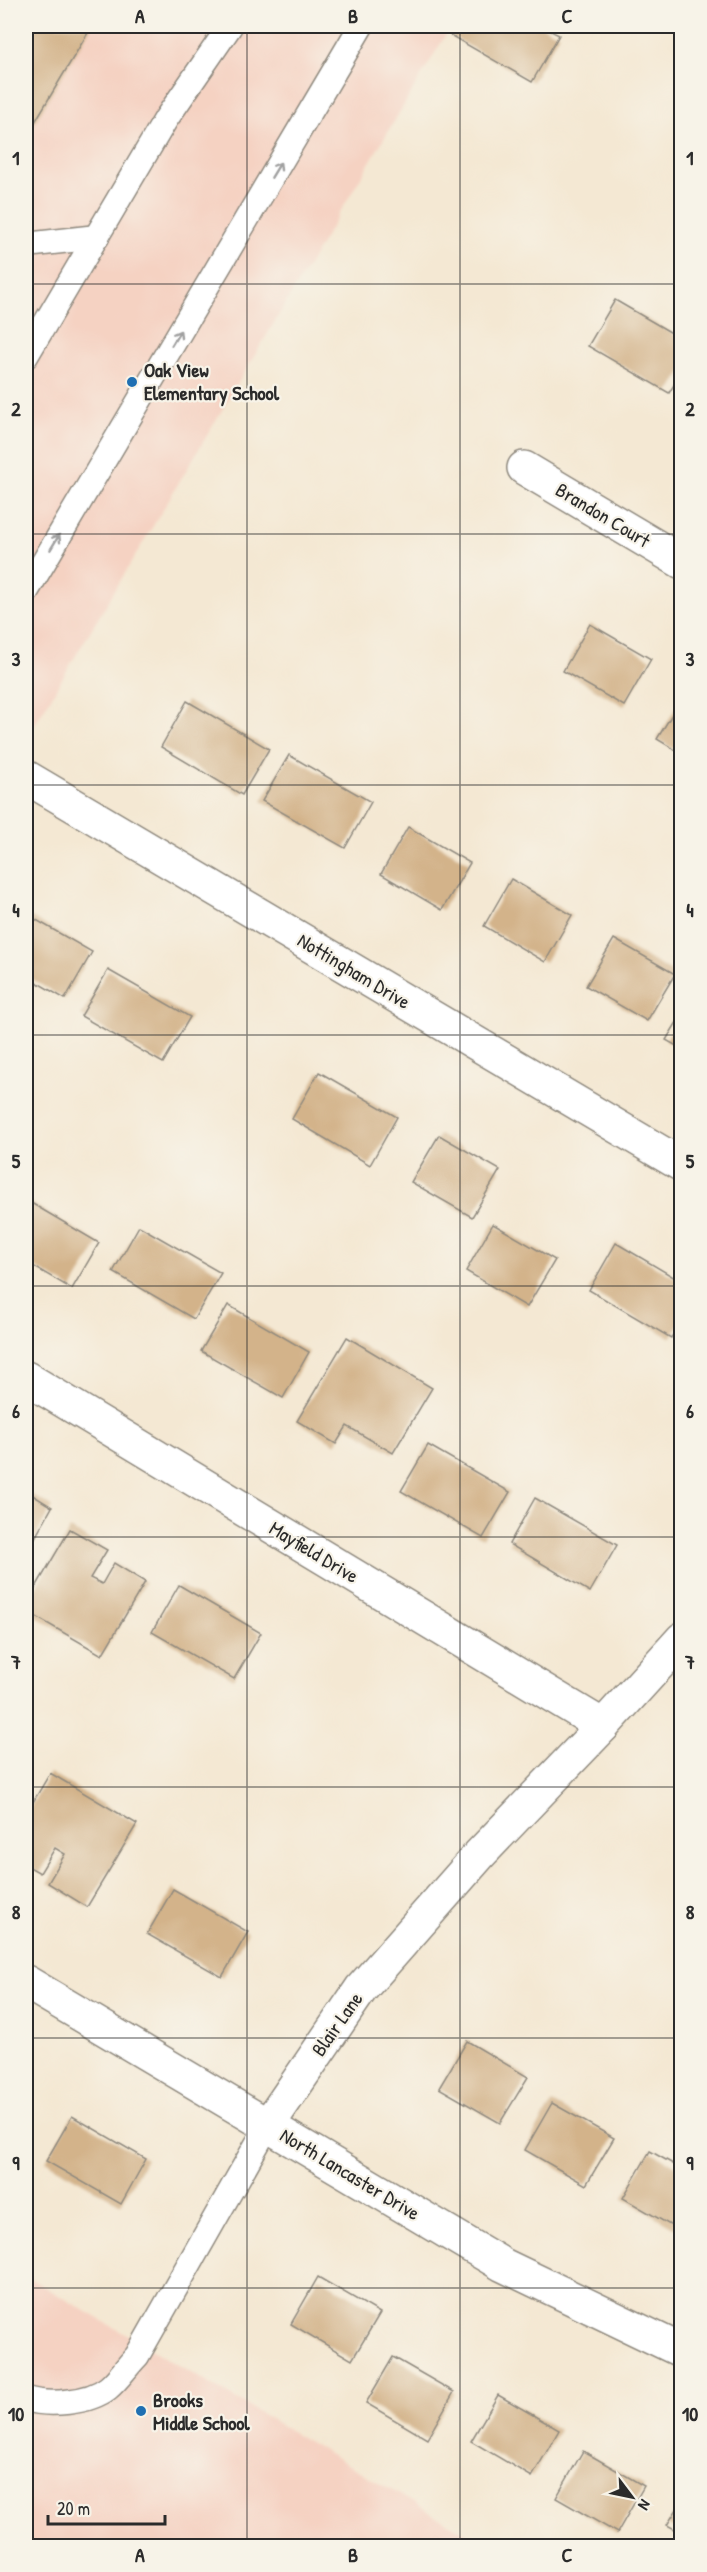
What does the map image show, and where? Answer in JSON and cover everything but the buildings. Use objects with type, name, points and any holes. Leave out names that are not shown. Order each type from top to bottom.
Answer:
[{"type":"street","name":"Brandon Court","points":[[524,468],[681,562]]},
{"type":"street","name":"Nottingham Drive","points":[[26,777],[681,1165]]},
{"type":"street","name":"Mayfield Drive","points":[[26,1378],[603,1726]]},
{"type":"street","name":"Blair Lane","points":[[268,2125],[361,1989],[480,1854],[603,1726],[681,1639]]},
{"type":"street","name":"North Lancaster Drive","points":[[26,1982],[503,2265],[681,2351]]},
{"type":"lane","points":[[26,356],[166,119],[230,26]]},
{"type":"lane","points":[[26,592],[361,26]]},
{"type":"lane","points":[[26,245],[97,237]]},
{"type":"lane","name":"Blair Lane","points":[[26,2399],[33,2402],[79,2401],[107,2389],[137,2356],[268,2125]]},
{"type":"shaded area","name":"Oak View Elementary School","points":[[26,26],[451,26],[26,739]]},
{"type":"shaded area","name":"Brooks Middle School","points":[[26,2276],[487,2546],[26,2546]]},
{"type":"place","name":"Oak View Elementary School","points":[[132,382]]},
{"type":"place","name":"Brooks Middle School","points":[[141,2411]]}]
